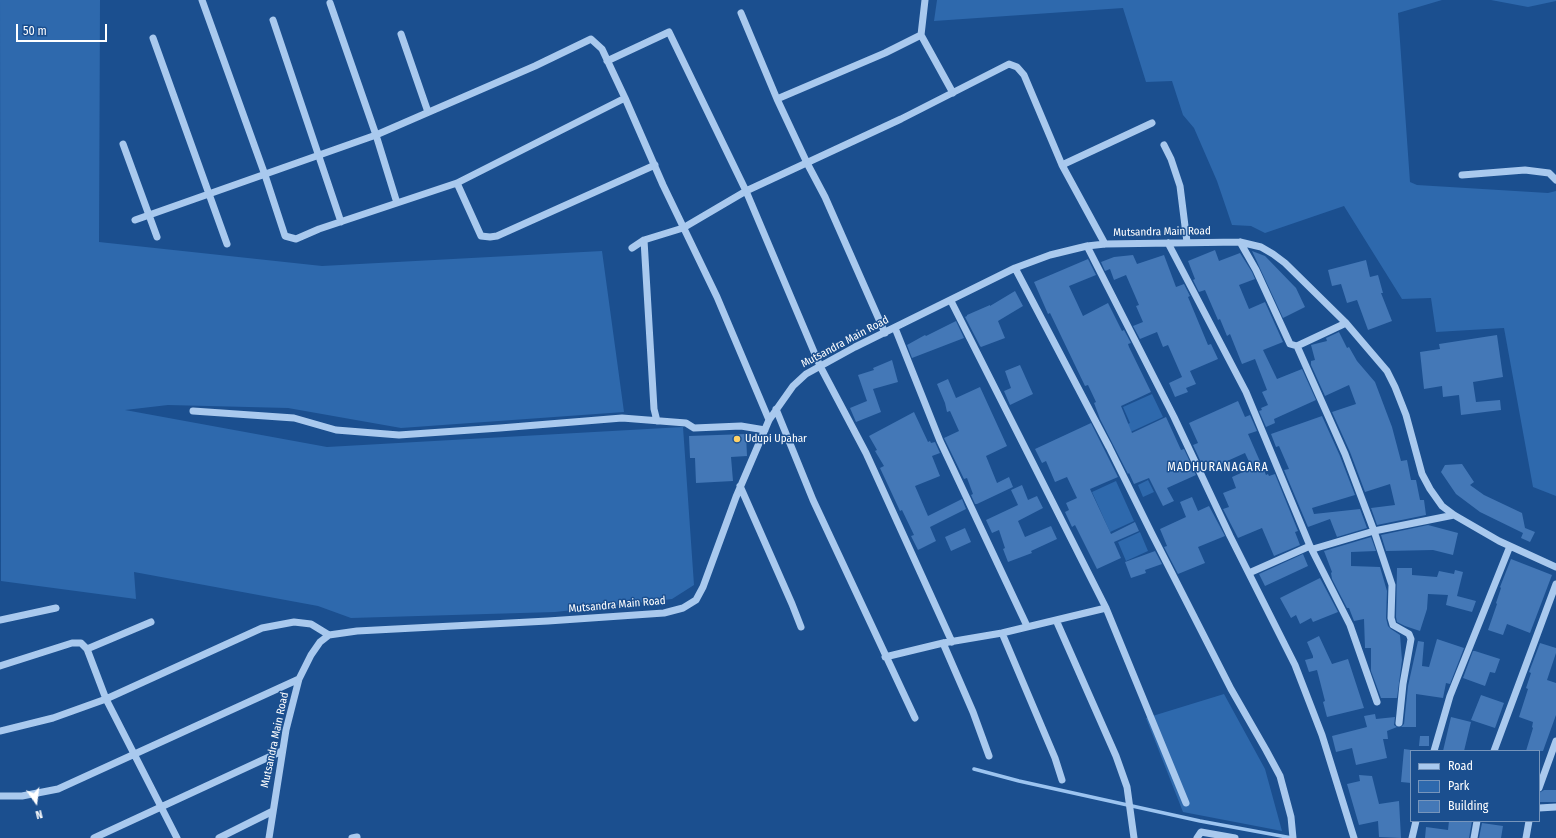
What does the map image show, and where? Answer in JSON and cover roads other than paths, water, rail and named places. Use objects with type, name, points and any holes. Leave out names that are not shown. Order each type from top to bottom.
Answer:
[{"type":"street","points":[[202,0],[265,175],[285,236],[296,239],[319,229],[457,183],[625,98]]},
{"type":"street","points":[[925,0],[921,35],[953,93]]},
{"type":"street","points":[[330,3],[376,134],[397,203]]},
{"type":"street","points":[[741,13],[777,99],[807,163],[825,197],[885,333]]},
{"type":"street","points":[[273,20],[341,222]]},
{"type":"street","points":[[607,61],[669,32],[746,191],[820,366],[866,453],[952,642]]},
{"type":"street","points":[[401,34],[428,112]]},
{"type":"street","points":[[777,99],[841,73],[921,35]]},
{"type":"street","points":[[153,38],[227,244]]},
{"type":"street","points":[[135,220],[265,175],[376,134],[535,66],[591,39],[602,49],[683,228],[718,297],[769,420]]},
{"type":"street","points":[[632,248],[644,240],[683,228],[746,191],[901,119],[1009,64],[1017,67],[1024,75],[1062,165],[1105,244]]},
{"type":"street","points":[[1062,165],[1152,123]]},
{"type":"street","points":[[123,144],[157,237]]},
{"type":"street","points":[[1164,145],[1171,159],[1180,186],[1187,242]]},
{"type":"street","points":[[457,183],[481,236],[490,237],[497,236],[655,164]]},
{"type":"street","points":[[1462,175],[1525,170],[1549,173],[1556,180]]},
{"type":"street","points":[[644,240],[654,409],[657,421]]},
{"type":"street","points":[[1240,242],[1256,270],[1290,344],[1296,346],[1346,323]]},
{"type":"street","name":"Mutsandra Main Road","points":[[269,838],[282,751],[299,679],[311,655],[320,642],[329,635],[372,630],[548,621],[664,613],[683,608],[696,600],[703,587],[740,486],[769,420],[793,386],[806,374],[1015,268],[1050,256],[1087,246],[1105,244],[1240,242],[1261,247],[1274,254],[1346,323],[1387,371],[1395,386],[1406,415],[1422,474],[1442,506],[1454,515],[1510,546],[1556,567]]},
{"type":"street","points":[[1168,243],[1246,392],[1312,548],[1350,625],[1377,702]]},
{"type":"street","points":[[1087,246],[1177,422],[1295,665],[1317,721],[1354,838]]},
{"type":"street","points":[[1015,268],[1109,447],[1231,689],[1280,776],[1291,817],[1293,838]]},
{"type":"street","points":[[951,301],[1106,608],[1186,804]]},
{"type":"street","points":[[895,328],[940,441],[1027,626]]},
{"type":"street","points":[[1296,346],[1345,454],[1374,531],[1392,585],[1391,618],[1393,625],[1409,634],[1411,639],[1403,684],[1399,723]]},
{"type":"street","points":[[776,409],[813,500],[915,718]]},
{"type":"street","points":[[193,411],[294,418],[336,430],[399,435],[622,418],[686,423],[694,428],[741,426],[765,430]]},
{"type":"street","points":[[740,486],[801,627]]},
{"type":"street","points":[[1249,573],[1312,548],[1374,531],[1454,515]]},
{"type":"street","points":[[1434,750],[1450,696],[1510,546]]},
{"type":"street","points":[[1494,750],[1556,584]]},
{"type":"street","points":[[0,620],[56,608]]},
{"type":"street","points":[[885,656],[943,643],[1002,633],[1106,608]]},
{"type":"street","points":[[1056,620],[1116,756],[1127,787],[1134,838]]},
{"type":"street","points":[[87,649],[150,622]]},
{"type":"street","points":[[0,731],[53,718],[106,699],[262,628],[294,622],[311,624],[329,635]]},
{"type":"street","points":[[1002,633],[1055,758],[1062,780]]},
{"type":"street","points":[[0,666],[72,643],[81,643],[87,649],[106,699],[177,838]]},
{"type":"street","points":[[943,643],[973,712],[989,756]]},
{"type":"street","points":[[0,796],[22,796],[58,789],[299,679]]},
{"type":"street","points":[[1540,785],[1556,740]]},
{"type":"street","points":[[94,838],[282,751]]},
{"type":"street","points":[[1540,808],[1556,807]]},
{"type":"street","points":[[220,838],[273,811]]},
{"type":"street","points":[[1412,838],[1416,822]]},
{"type":"street","points":[[1474,838],[1477,822]]},
{"type":"street","points":[[1526,838],[1529,822]]},
{"type":"street","points":[[1197,838],[1201,832],[1235,838]]},
{"type":"waterway","points":[[974,769],[1019,781],[1200,821],[1292,838]]},
{"type":"place","name":"Udupi Upahar","points":[[737,439]]},
{"type":"district","name":"MADHURANAGARA","points":[[1218,468]]}]
